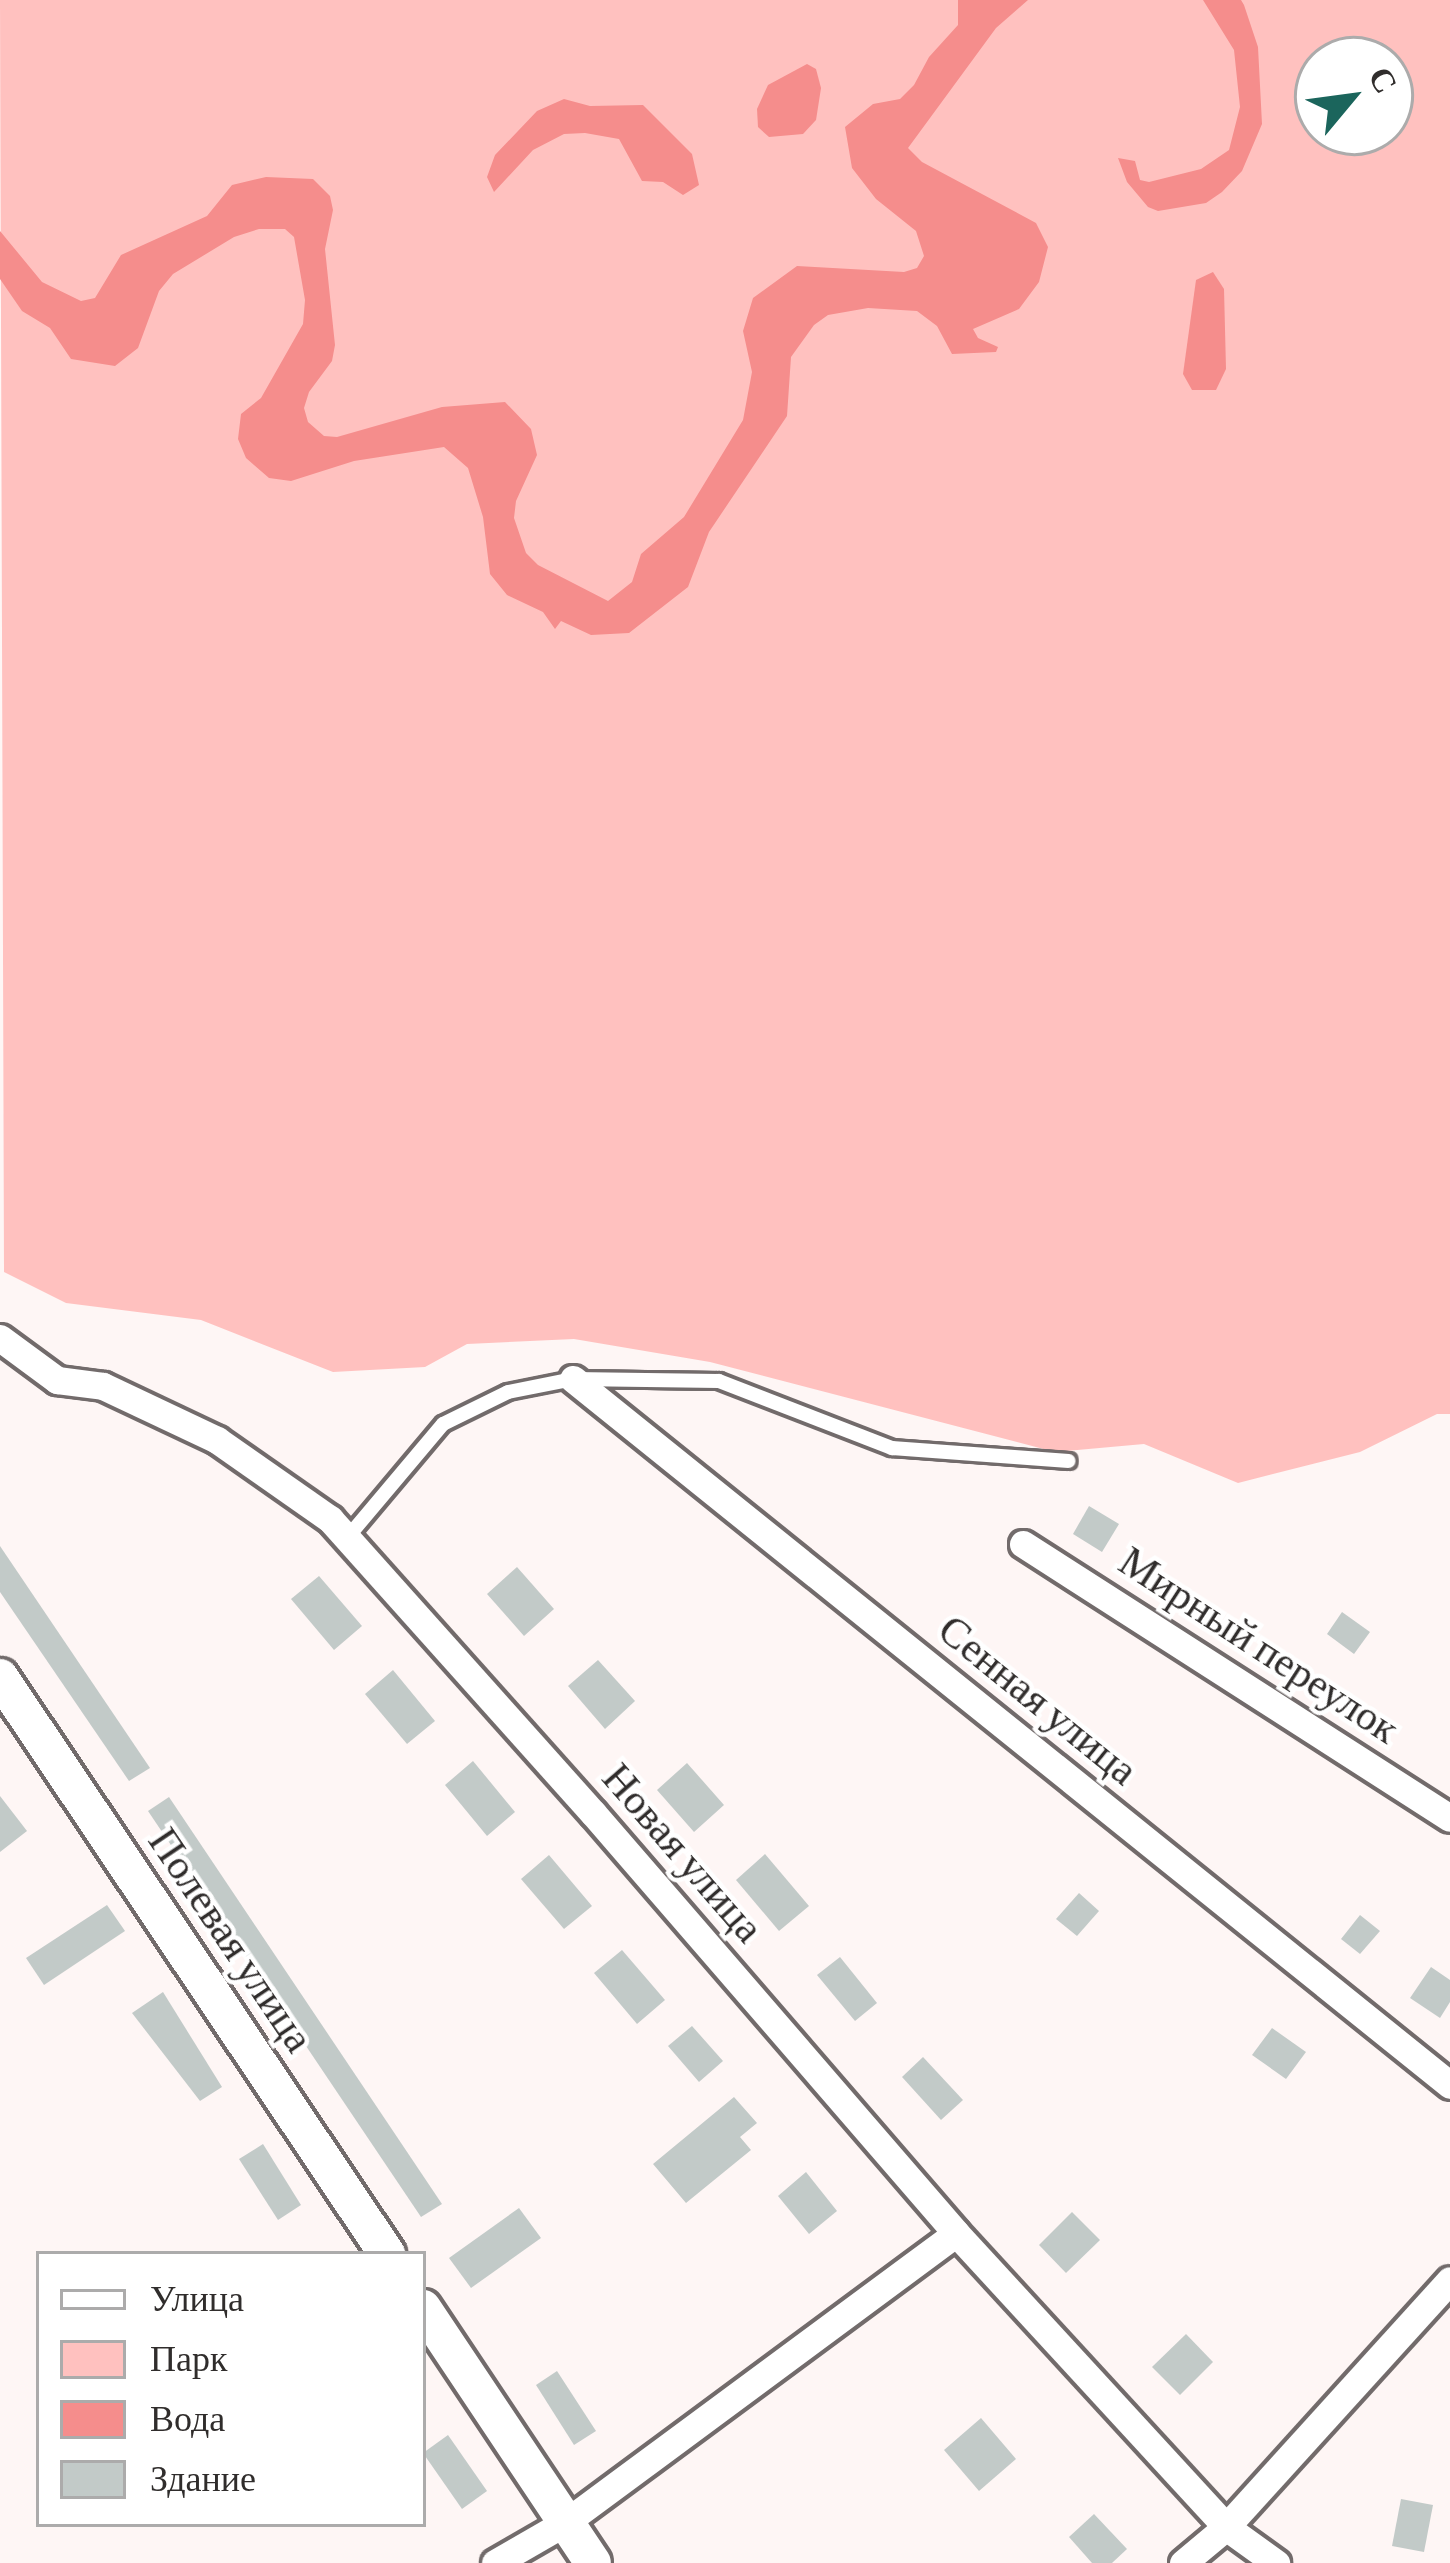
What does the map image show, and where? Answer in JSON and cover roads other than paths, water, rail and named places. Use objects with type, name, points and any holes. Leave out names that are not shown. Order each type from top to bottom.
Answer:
[{"type":"street","name":"Новая улица","points":[[0,1338],[57,1380],[103,1386],[217,1440],[330,1520],[956,2233],[1226,2527],[1276,2563]]},
{"type":"street","name":"Сенная улица","points":[[573,1379],[1450,2085]]},
{"type":"street","name":"Мирный переулок","points":[[1023,1544],[1450,1818]]},
{"type":"street","name":"Полевая улица","points":[[0,1677],[385,2251]]},
{"type":"street","points":[[495,2563],[566,2522],[956,2233]]},
{"type":"street","points":[[1183,2563],[1226,2527],[1450,2280]]},
{"type":"street","points":[[426,2312],[593,2563]]},
{"type":"lane","points":[[347,1538],[443,1424],[508,1392],[573,1379],[719,1381],[892,1448],[1069,1461]]},
{"type":"water","points":[[958,0],[1028,0],[996,28],[908,148],[922,162],[1036,223],[1048,247],[1039,282],[1019,309],[973,329],[978,338],[998,347],[996,352],[952,354],[937,326],[917,311],[868,308],[828,315],[814,325],[791,357],[787,416],[709,532],[688,587],[629,633],[591,635],[561,621],[555,629],[543,612],[507,595],[490,574],[483,517],[468,468],[444,447],[354,461],[291,481],[269,478],[246,458],[238,439],[241,414],[261,398],[303,324],[305,300],[294,237],[285,229],[259,229],[234,237],[173,274],[159,291],[138,348],[115,366],[71,359],[50,328],[22,311],[0,279],[0,231],[42,282],[81,301],[95,298],[121,255],[207,216],[232,185],[266,177],[313,179],[330,196],[333,210],[325,249],[335,345],[332,361],[309,392],[304,408],[308,422],[324,436],[337,437],[442,407],[505,402],[531,429],[537,455],[516,501],[514,518],[526,553],[538,565],[608,601],[632,582],[641,554],[684,517],[743,420],[752,372],[743,331],[753,298],[797,266],[904,272],[917,268],[924,256],[916,231],[876,199],[852,168],[845,127],[873,104],[900,99],[914,85],[929,57],[958,25]]},
{"type":"water","points":[[1203,0],[1241,0],[1244,5],[1258,47],[1262,124],[1242,171],[1222,192],[1206,203],[1158,211],[1148,207],[1127,182],[1118,158],[1135,161],[1140,180],[1149,182],[1201,169],[1229,150],[1240,107],[1234,50]]},
{"type":"water","points":[[807,64],[816,69],[821,88],[816,120],[803,134],[769,137],[758,127],[757,109],[768,85]]},
{"type":"water","points":[[564,99],[590,106],[643,105],[692,154],[699,185],[683,195],[663,182],[642,181],[619,139],[585,133],[564,134],[533,150],[494,192],[487,177],[495,155],[537,111]]},
{"type":"water","points":[[1213,272],[1224,289],[1226,369],[1216,390],[1192,390],[1183,374],[1196,280]]}]
